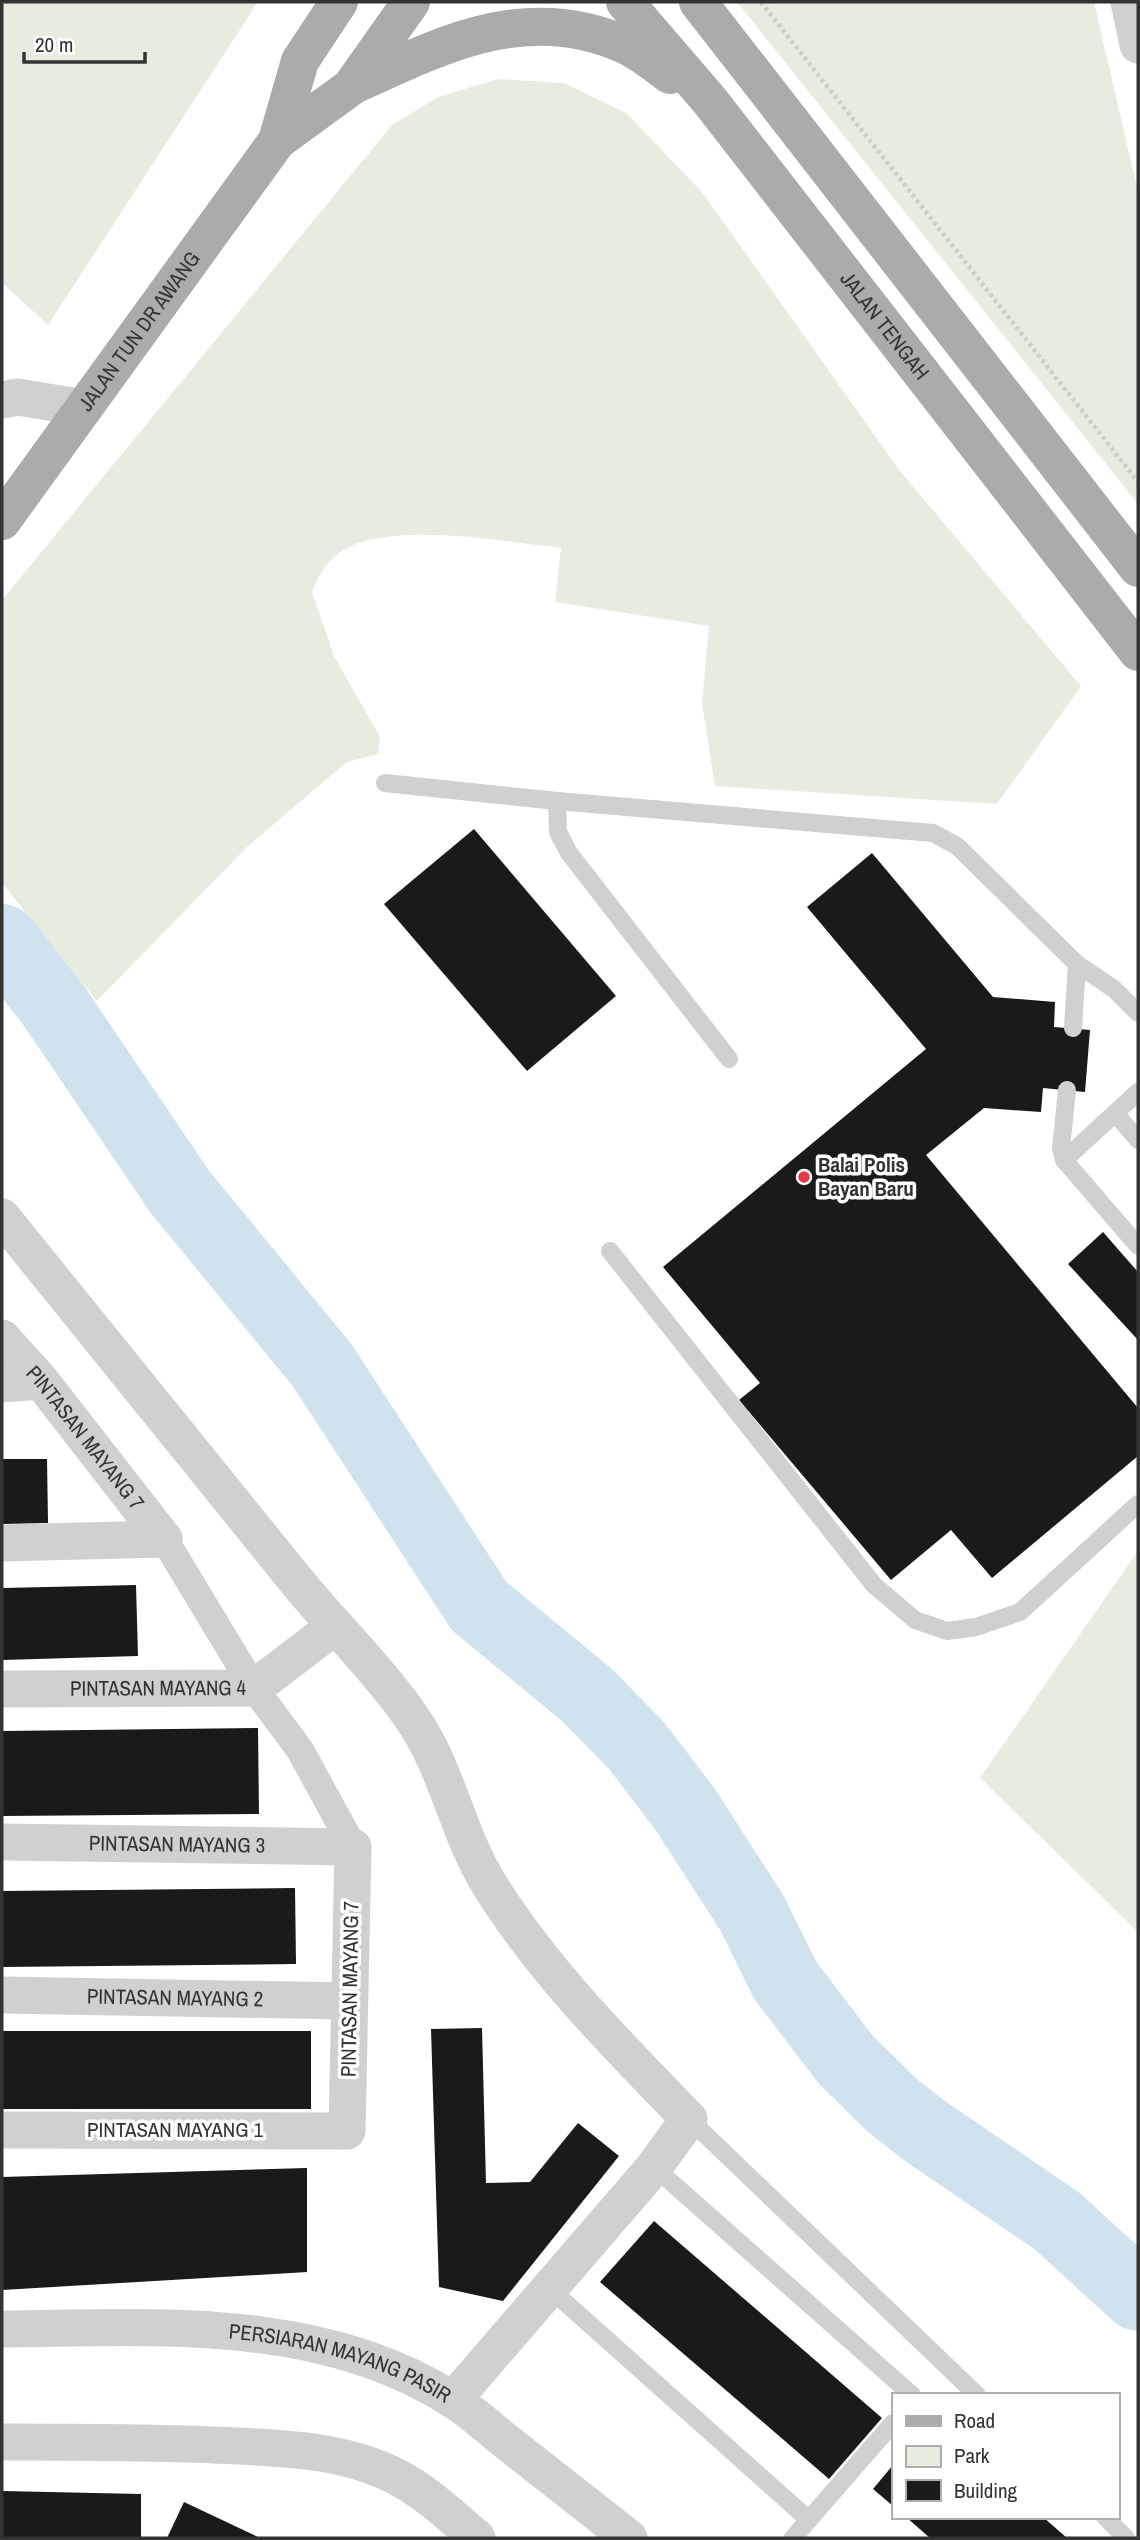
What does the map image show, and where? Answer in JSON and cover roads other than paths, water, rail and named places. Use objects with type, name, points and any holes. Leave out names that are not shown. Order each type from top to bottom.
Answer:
[{"type":"main road","name":"JALAN TUN DR AWANG","points":[[277,141],[300,61],[339,2]]},
{"type":"main road","name":"JALAN TUN DR AWANG","points":[[2,521],[277,141],[351,87],[411,2]]},
{"type":"main road","name":"JALAN TENGAH","points":[[625,2],[710,101],[1138,652]]},
{"type":"main road","points":[[698,2],[1138,568]]},
{"type":"main road","points":[[351,87],[443,44],[500,29],[534,26],[577,29],[627,46],[710,101]]},
{"type":"street","points":[[1129,2],[1138,45]]},
{"type":"street","points":[[2,400],[18,397],[84,408]]},
{"type":"street","points":[[2,1217],[334,1627],[413,1718],[431,1752],[466,1840],[487,1882],[516,1924],[605,2032],[689,2119],[654,2167],[453,2400]]},
{"type":"street","name":"PINTASAN MAYANG 7","points":[[2,1338],[41,1381],[164,1539]]},
{"type":"street","points":[[2,1384],[41,1381]]},
{"type":"street","points":[[2,1542],[164,1539],[254,1688],[300,1750],[352,1847]]},
{"type":"street","name":"PINTASAN MAYANG 4","points":[[2,1689],[254,1688],[334,1627]]},
{"type":"street","name":"PINTASAN MAYANG 3","points":[[2,1842],[352,1847]]},
{"type":"street","name":"PINTASAN MAYANG 7","points":[[347,2131],[352,1847]]},
{"type":"street","name":"PINTASAN MAYANG 2","points":[[2,1995],[349,2001]]},
{"type":"street","name":"PINTASAN MAYANG 1","points":[[2,2130],[347,2131]]},
{"type":"street","name":"PERSIARAN MAYANG PASIR","points":[[2,2329],[190,2328],[260,2333],[328,2348],[395,2371],[453,2400],[629,2538]]},
{"type":"street","points":[[2,2442],[145,2442],[282,2449],[343,2457],[397,2477],[440,2507],[477,2538]]},
{"type":"lane","points":[[385,783],[557,801],[933,833],[957,846],[1077,964],[1114,989],[1138,1013]]},
{"type":"lane","points":[[557,801],[558,832],[569,853],[729,1059]]},
{"type":"lane","points":[[1073,1028],[1077,964]]},
{"type":"lane","points":[[1067,1090],[1061,1148],[1064,1160],[1138,1246]]},
{"type":"lane","points":[[1064,1160],[1138,1092]]},
{"type":"lane","points":[[1115,1112],[1138,1140]]},
{"type":"lane","points":[[610,1251],[874,1585],[915,1620],[947,1631],[976,1627],[1020,1612],[1138,1503]]},
{"type":"lane","points":[[689,2119],[975,2393]]},
{"type":"lane","points":[[654,2167],[910,2393]]},
{"type":"lane","points":[[549,2288],[808,2519]]},
{"type":"lane","points":[[793,2538],[892,2424]]},
{"type":"lane","points":[[1107,2519],[1126,2538]]},
{"type":"waterway","points":[[2,940],[52,1003],[180,1192],[322,1365],[479,1606],[587,1695],[636,1745],[685,1809],[752,1913],[785,1980],[846,2060],[893,2106],[925,2131],[1057,2221],[1138,2295]]},
{"type":"place","name":"Balai Polis Bayan Baru","points":[[804,1177]]}]
